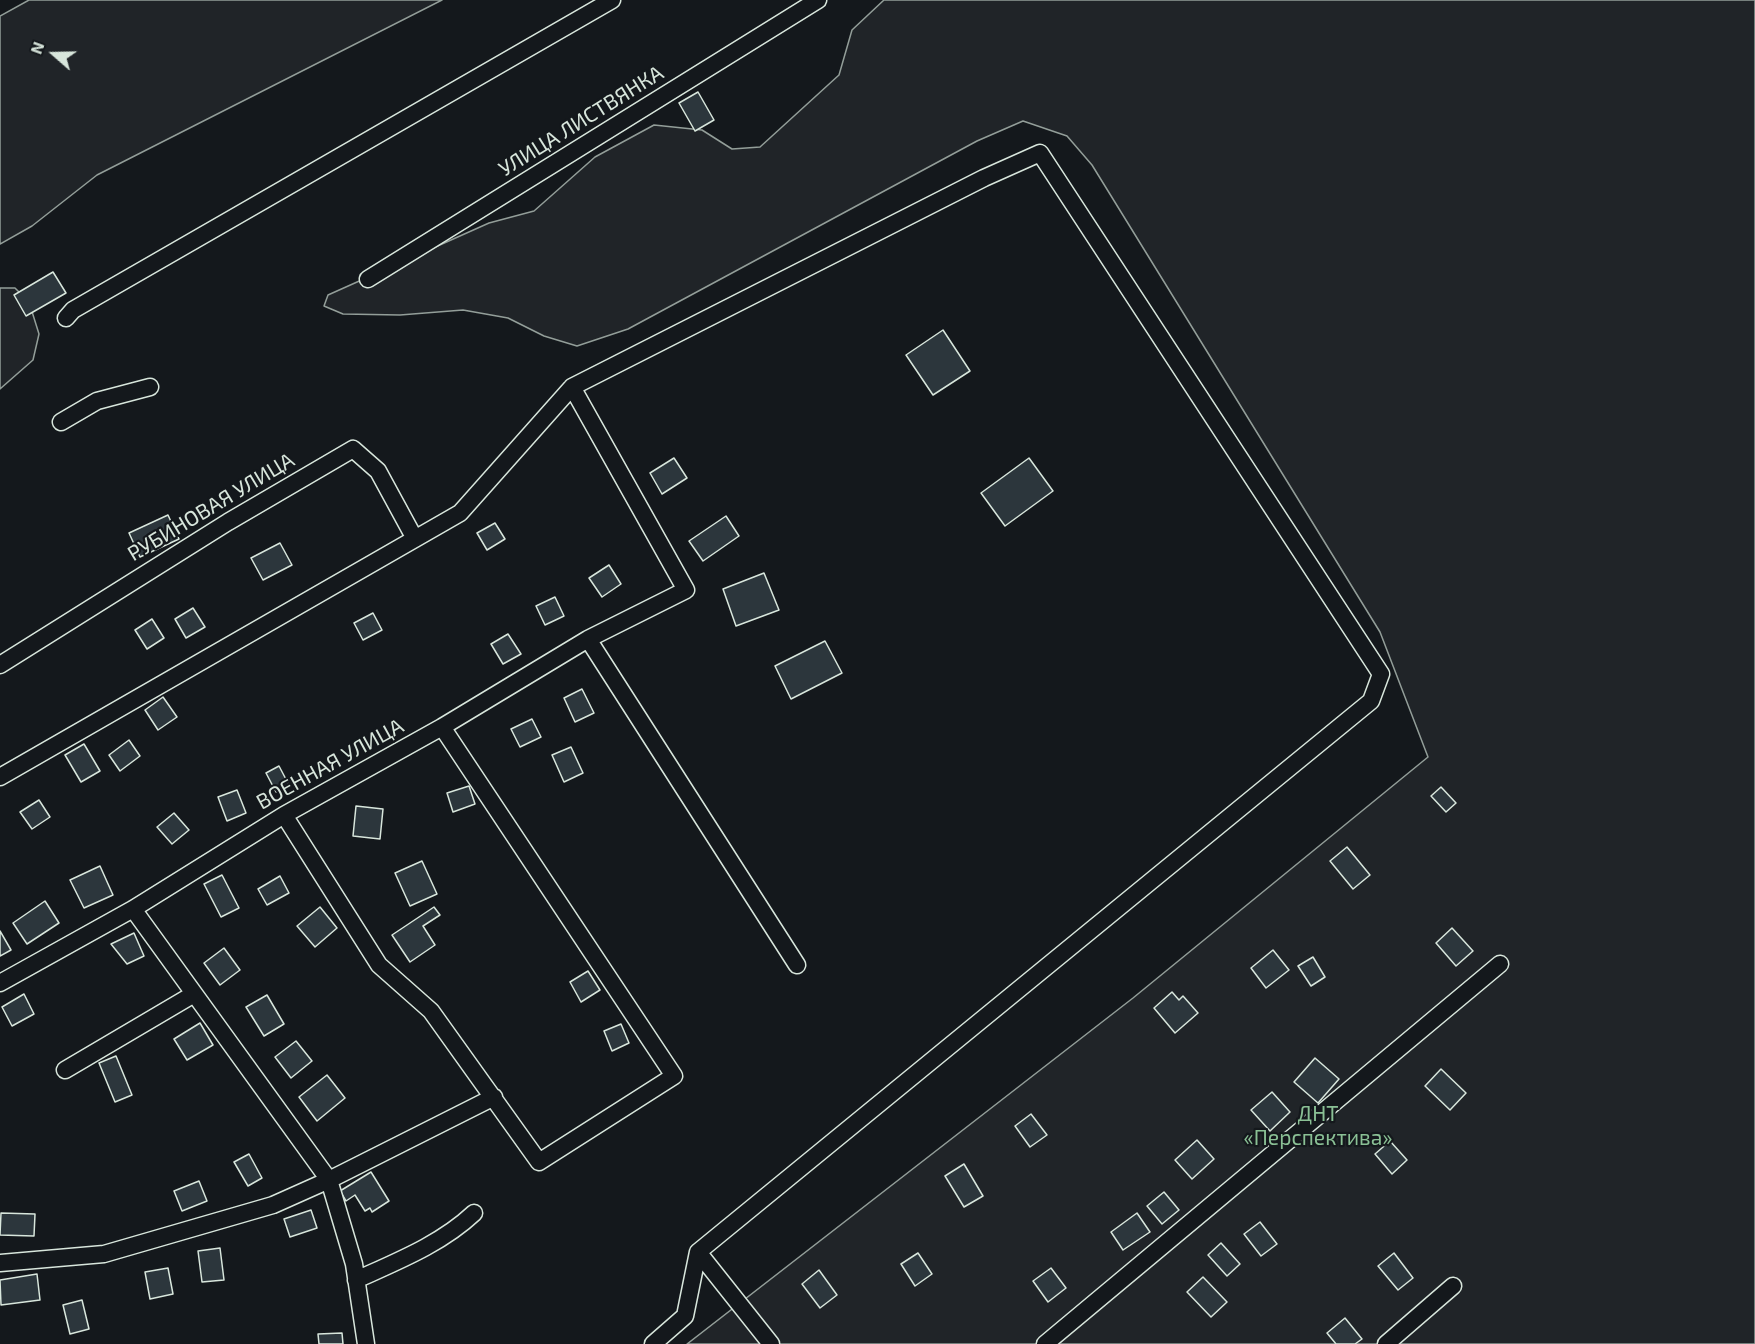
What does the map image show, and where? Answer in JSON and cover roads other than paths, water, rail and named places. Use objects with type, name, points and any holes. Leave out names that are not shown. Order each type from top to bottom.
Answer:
[{"type":"street","points":[[66,318],[73,310],[612,0]]},
{"type":"street","name":"УЛИЦА ЛИСТВЯНКА","points":[[368,279],[818,0]]},
{"type":"street","points":[[0,777],[460,513],[572,387],[984,178],[1040,153],[1381,674],[1371,701],[698,1252],[685,1316],[653,1344]]},
{"type":"street","points":[[62,422],[97,401],[150,387]]},
{"type":"street","name":"ВОЕННАЯ УЛИЦА","points":[[0,984],[133,909],[284,815],[442,728],[588,639],[686,590],[572,387]]},
{"type":"street","name":"РУБИНОВАЯ УЛИЦА","points":[[0,665],[228,522],[353,449],[378,471],[415,539]]},
{"type":"street","points":[[588,639],[797,965]]},
{"type":"street","points":[[284,815],[379,965],[431,1011],[539,1162],[674,1076],[442,728]]},
{"type":"street","points":[[133,909],[329,1180],[354,1264],[366,1344]]},
{"type":"street","points":[[1045,1344],[1500,964]]},
{"type":"street","points":[[65,1070],[194,994]]},
{"type":"street","points":[[0,1263],[104,1254],[273,1205],[329,1180],[494,1097]]},
{"type":"street","points":[[356,1280],[415,1254],[459,1227],[474,1213]]},
{"type":"street","points":[[698,1252],[771,1344]]},
{"type":"street","points":[[1386,1344],[1453,1286]]},
{"type":"park label","name":"ДНТ «Перспектива»","points":[[1318,1126]]}]
